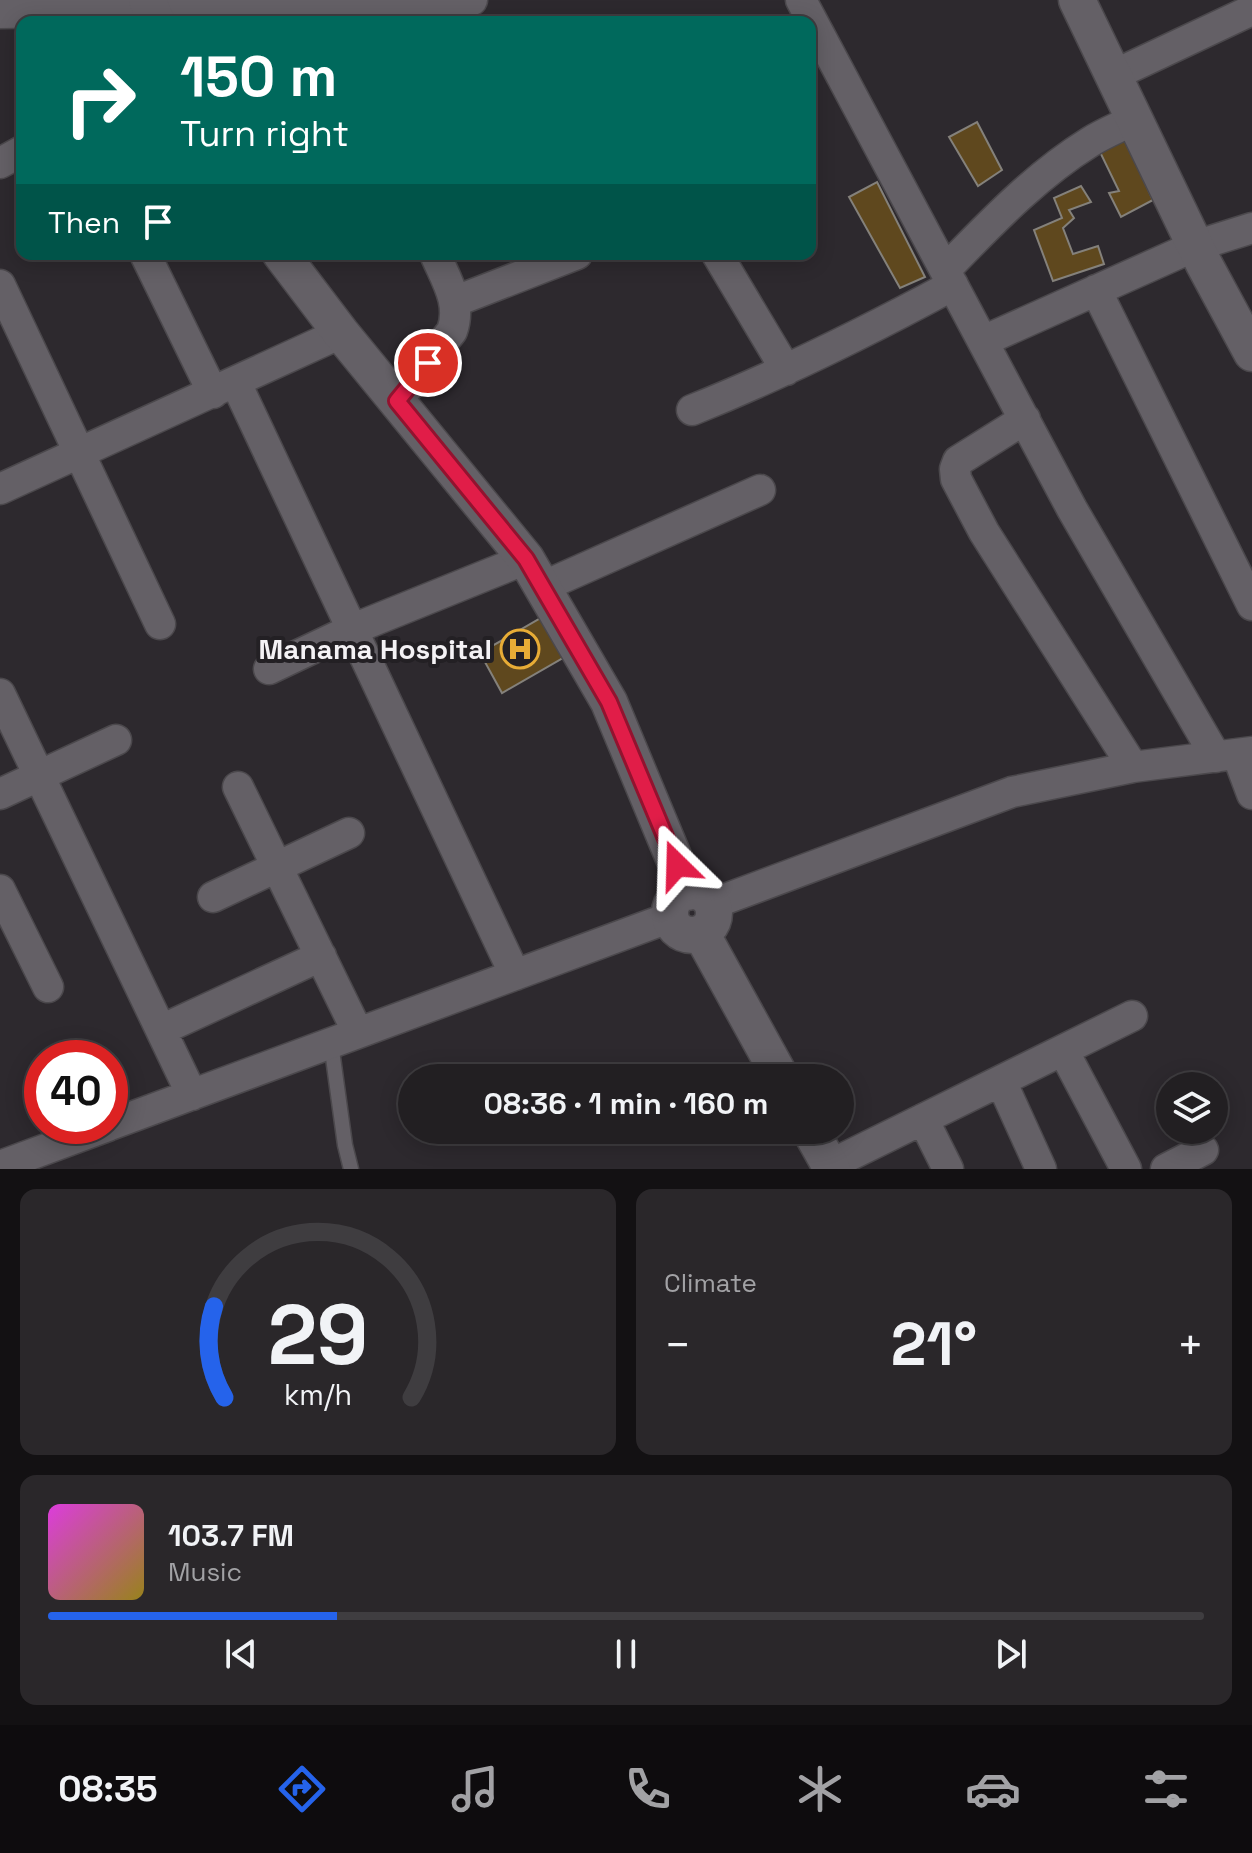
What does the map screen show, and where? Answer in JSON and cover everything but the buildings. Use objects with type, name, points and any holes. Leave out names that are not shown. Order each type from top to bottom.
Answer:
[{"type":"street","points":[[0,13],[352,10],[441,6],[472,0]]},
{"type":"street","points":[[1077,0],[1195,246],[1252,353]]},
{"type":"street","points":[[1114,75],[1252,10]]},
{"type":"street","points":[[816,28],[1072,509],[1235,754],[1252,794]]},
{"type":"street","points":[[692,410],[850,341],[949,277],[1009,205],[1061,161],[1092,140],[1135,119]]},
{"type":"street","points":[[983,341],[1195,246],[1252,228]]},
{"type":"street","points":[[149,260],[224,388],[353,629],[515,975]]},
{"type":"street","points":[[286,260],[534,573],[609,702],[693,911],[774,1064]]},
{"type":"street","points":[[397,401],[452,331],[456,318],[456,301],[438,260]]},
{"type":"street","points":[[456,301],[562,260]]},
{"type":"street","points":[[721,260],[786,370]]},
{"type":"street","points":[[0,285],[160,624]]},
{"type":"street","points":[[1096,290],[1252,605]]},
{"type":"street","points":[[0,489],[341,333]]},
{"type":"street","points":[[1025,419],[958,461],[956,479],[984,532],[1133,767]]},
{"type":"street","points":[[269,669],[353,629],[534,573],[760,490]]},
{"type":"street","points":[[0,694],[192,1095]]},
{"type":"street","points":[[0,794],[116,740]]},
{"type":"street","points":[[128,1119],[1012,792],[1133,767],[1235,754]]},
{"type":"street","points":[[238,787],[321,956],[344,1038]]},
{"type":"street","points":[[213,897],[349,833]]},
{"type":"street","points":[[0,890],[48,987]]},
{"type":"street","points":[[161,1030],[321,956]]},
{"type":"street","points":[[818,1144],[831,1167],[1132,1016]]},
{"type":"street","points":[[1063,1050],[1126,1169]]},
{"type":"street","points":[[1001,1081],[1041,1169]]},
{"type":"street","points":[[923,1119],[948,1169]]},
{"type":"street","points":[[3,1167],[62,1144]]},
{"type":"street","points":[[1166,1169],[1203,1150]]},
{"type":"lane","points":[[344,1038],[345,1145],[351,1169]]},
{"type":"place","name":"Manama Hospital","points":[[520,649]]},
{"type":"route","points":[[428,363],[397,401],[526,559],[609,702],[677,865]]}]
